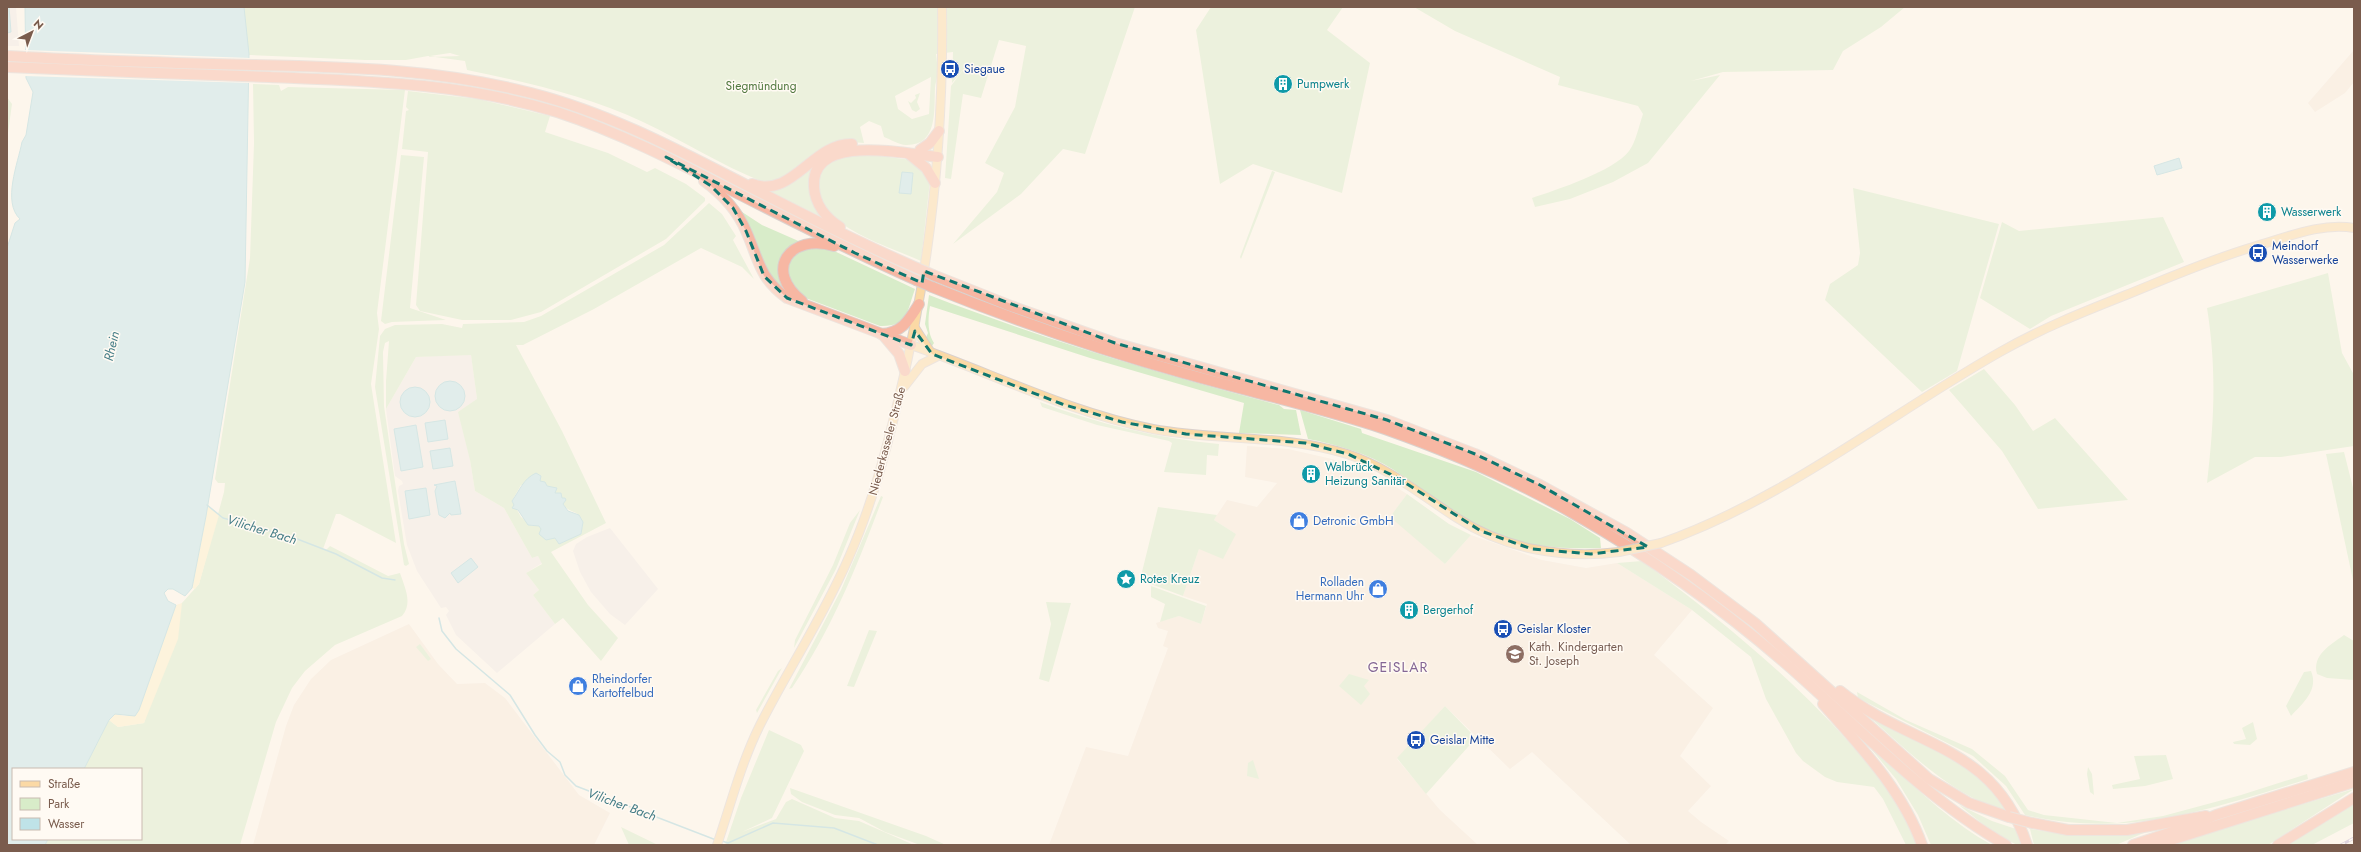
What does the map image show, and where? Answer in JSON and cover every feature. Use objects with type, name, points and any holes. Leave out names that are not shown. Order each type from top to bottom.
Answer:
[{"type":"highway","points":[[7,56],[91,61],[378,68],[421,72],[531,93],[574,106],[665,143],[874,249],[933,275],[1011,306],[1115,343],[1379,418],[1475,454],[1540,485],[1633,537],[1691,575],[1755,623],[1929,779],[1969,803],[2009,817],[2068,830],[2127,830],[2216,815]]},
{"type":"highway","points":[[7,67],[420,84],[499,97],[557,112],[613,133],[666,156],[855,253],[932,287],[994,312],[1065,337],[1181,372],[1383,429],[1472,464],[1575,514],[1646,558],[1708,600],[1791,668],[1940,801],[1965,820],[2006,845]]},
{"type":"highway","points":[[920,150],[930,143],[939,131]]},
{"type":"highway","points":[[726,175],[757,186],[766,187],[789,180],[824,151],[833,146],[848,144],[920,150],[938,154]]},
{"type":"highway","points":[[874,249],[831,221],[821,209],[814,187],[817,170],[829,158],[847,151],[866,149],[909,154],[938,154]]},
{"type":"highway","points":[[909,154],[926,168],[935,183]]},
{"type":"highway","points":[[666,156],[705,182],[728,202],[746,231],[764,276],[773,288],[787,298],[911,345]]},
{"type":"highway","points":[[807,305],[792,294],[784,281],[783,268],[790,253],[801,246],[822,243],[855,253]]},
{"type":"highway","points":[[881,334],[890,333],[903,326],[919,304]]},
{"type":"highway","points":[[881,334],[899,354],[905,371]]},
{"type":"highway","points":[[1791,668],[1882,775],[1909,816],[1922,845]]},
{"type":"highway","points":[[1817,678],[1832,685],[1864,708],[1954,753],[1984,775],[2009,804],[2022,828],[2027,845]]},
{"type":"highway","points":[[2133,845],[2190,826],[2216,815],[2354,772]]},
{"type":"highway","points":[[2155,845],[2354,782]]},
{"type":"highway","points":[[2278,845],[2354,798]]},
{"type":"main road","name":"Niederkasseler Straße","points":[[717,845],[744,762],[760,726],[815,625],[852,550],[873,496],[886,453],[915,328],[927,256],[938,154],[943,60],[942,7]]},
{"type":"main road","points":[[911,345],[1062,404],[1122,422],[1186,434],[1305,444],[1348,454],[1396,477],[1458,519],[1481,531],[1532,549],[1568,554],[1619,552],[1661,543],[1698,530],[1764,497],[2028,336],[2195,267],[2233,253],[2325,227],[2343,226],[2354,228]]},
{"type":"main road","points":[[915,328],[935,355]]},
{"type":"main road","points":[[900,393],[922,364],[935,355]]},
{"type":"highlighted area","points":[[666,157],[855,253],[922,283],[924,271],[1115,343],[1387,420],[1475,454],[1540,485],[1648,547],[1591,554],[1532,549],[1481,531],[1396,477],[1348,454],[1305,443],[1186,434],[1122,422],[1062,404],[932,354],[915,331],[911,345],[787,298],[764,276],[746,231],[733,208],[711,186]]},
{"type":"shaded area","points":[[7,7],[16,7],[19,46],[7,46]]},
{"type":"shaded area","points":[[2354,50],[2354,82],[2345,93],[2315,112],[2308,103]]},
{"type":"shaded area","points":[[471,354],[477,399],[470,460],[475,491],[504,508],[532,558],[538,556],[542,563],[526,573],[539,590],[533,595],[555,624],[497,673],[456,635],[446,615],[449,611],[446,607],[441,608],[417,571],[407,545],[398,491],[399,486],[403,484],[402,481],[395,476],[386,409],[416,357]]},
{"type":"shaded area","points":[[1247,446],[1288,449],[1332,459],[1375,474],[1407,494],[1391,516],[1445,564],[1471,535],[1542,560],[1586,568],[1617,563],[1692,610],[1654,655],[1713,708],[1680,756],[1711,786],[1688,811],[1701,822],[1729,841],[1725,845],[1631,845],[1532,752],[1510,769],[1445,706],[1397,759],[1440,810],[1478,845],[1049,845],[1086,747],[1128,756],[1168,648],[1163,646],[1168,631],[1158,628],[1156,623],[1179,616],[1201,624],[1207,604],[1183,596],[1199,549],[1236,534],[1214,520],[1217,515],[1227,500],[1257,507],[1277,483],[1245,477]]},
{"type":"shaded area","points":[[610,528],[658,589],[625,625],[610,614],[591,592],[580,572],[573,551],[576,544],[587,537]]},
{"type":"shaded area","points":[[409,624],[438,664],[457,684],[485,683],[505,698],[579,795],[610,813],[594,845],[253,845],[286,726],[294,705],[311,679],[331,660]]},
{"type":"green space","name":"Siegmündung","points":[[145,7],[1135,7],[1085,154],[1063,149],[1021,194],[953,244],[997,192],[1004,173],[985,163],[1015,107],[1026,46],[999,40],[981,98],[963,94],[951,179],[945,178],[951,86],[966,66],[952,83],[953,52],[936,54],[937,78],[935,86],[934,116],[929,133],[924,139],[917,143],[907,145],[902,144],[884,137],[881,126],[869,121],[860,127],[864,143],[851,142],[774,182],[763,182],[747,175],[643,122],[601,105],[579,97],[534,85],[467,70],[465,61],[434,57],[460,56],[450,53],[406,60],[365,60],[153,51]],"holes":[[[931,77],[929,114],[912,119],[898,109],[895,96]]]},
{"type":"green space","points":[[1211,7],[1343,7],[1327,30],[1370,63],[1342,193],[1253,164],[1220,184],[1196,30]]},
{"type":"green space","points":[[1414,7],[1905,7],[1881,27],[1843,51],[1833,70],[1723,72],[1691,81],[1720,75],[1648,163],[1613,182],[1570,199],[1535,207],[1532,198],[1598,173],[1622,158],[1634,143],[1643,114],[1638,106],[1558,85],[1560,77],[1455,31]]},
{"type":"green space","points":[[253,84],[279,85],[281,91],[288,87],[405,90],[377,313],[379,329],[371,384],[396,543],[340,514],[336,514],[323,549],[326,550],[330,546],[388,576],[400,573],[406,590],[408,601],[407,606],[402,616],[335,645],[305,671],[292,688],[276,722],[240,845],[45,845],[48,840],[142,840],[142,768],[85,768],[109,720],[118,727],[144,723],[181,604],[199,584],[224,492],[225,483],[218,483],[215,479],[250,258],[254,143]]},
{"type":"green space","points":[[408,91],[478,99],[550,116],[545,132],[608,153],[647,172],[655,168],[686,184],[705,198],[705,201],[666,239],[541,312],[511,320],[462,320],[420,311],[416,305],[428,152],[402,149],[406,111],[409,110],[406,107]]},
{"type":"green space","points":[[920,93],[917,102],[920,109],[916,112],[912,110],[908,101],[911,103],[916,98],[915,95]]},
{"type":"green space","points":[[7,97],[12,104],[7,140]]},
{"type":"green space","points":[[856,153],[912,160],[919,164],[930,181],[921,261],[858,234],[836,219],[823,205],[820,197],[818,180],[820,173],[829,163]]},
{"type":"green space","points":[[401,155],[424,157],[410,308],[446,320],[392,322],[385,324],[381,321]]},
{"type":"green space","points":[[817,160],[813,173],[822,217],[764,189]]},
{"type":"green space","points":[[1272,171],[1275,172],[1241,259],[1240,257]]},
{"type":"green space","points":[[1853,188],[1999,224],[1957,371],[1922,392],[1825,300],[1830,284],[1858,265],[1860,253]]},
{"type":"green space","points":[[709,203],[722,214],[736,236],[733,240],[754,279],[742,267],[701,248],[594,309],[523,345],[516,345],[562,431],[606,523],[551,552],[588,605],[618,638],[601,661],[563,618],[555,624],[533,595],[539,590],[526,573],[542,564],[538,556],[532,558],[504,508],[475,491],[470,460],[458,412],[477,399],[471,355],[416,357],[386,409],[386,381],[389,341],[385,343],[383,352],[384,406],[404,544],[409,564],[406,566],[404,565],[375,387],[380,336],[385,329],[395,325],[442,324],[462,328],[463,324],[524,322],[541,316],[664,245]],"holes":[[[521,485],[547,486],[562,498],[566,508],[579,515],[583,522],[581,534],[570,537],[564,542],[557,540],[536,524],[532,526],[521,517],[512,501]]]},
{"type":"green space","points":[[739,210],[762,225],[803,243],[788,253],[787,294],[768,275]]},
{"type":"green space","points":[[2163,217],[2184,262],[2051,316],[2030,329],[1980,298],[2002,222],[2019,231]]},
{"type":"green space","points":[[814,248],[832,250],[915,289],[905,316],[896,324],[880,326],[803,297],[797,293],[790,282],[788,275],[789,263],[798,252]]},
{"type":"green space","points":[[2328,273],[2342,353],[2354,375],[2354,446],[2281,457],[2255,457],[2207,483],[2213,417],[2213,375],[2207,308]]},
{"type":"green space","points":[[929,295],[1102,355],[1279,405],[1284,409],[1296,410],[1301,435],[1239,433],[1244,403],[1090,358],[930,306],[929,325],[930,334],[934,343],[932,346],[925,340],[928,333],[925,324]]},
{"type":"green space","points":[[1984,369],[2015,405],[2033,431],[2055,418],[2128,500],[2038,509],[2002,451],[1949,390]]},
{"type":"green space","points":[[1040,402],[1084,417],[1128,429],[1173,438],[1219,444],[1218,456],[1207,455],[1206,475],[1164,472],[1172,443],[1169,441],[1097,425],[1042,407]]},
{"type":"green space","points":[[1300,410],[1361,429],[1362,433],[1476,472],[1570,519],[1600,538],[1601,548],[1542,546],[1513,540],[1485,530],[1461,517],[1384,464],[1352,450],[1308,439]]},
{"type":"green space","points":[[2344,452],[2354,492],[2354,585],[2326,454]]},
{"type":"green space","points":[[1407,494],[1449,524],[1471,535],[1445,564],[1390,517]]},
{"type":"green space","points":[[881,496],[883,497],[864,547],[843,596],[820,643],[792,688],[789,689],[841,590]]},
{"type":"green space","points":[[1158,507],[1217,515],[1214,520],[1236,534],[1223,559],[1199,549],[1183,596],[1140,580]]},
{"type":"green space","points":[[860,510],[836,569],[794,648],[795,640],[833,565],[850,523]]},
{"type":"green space","points":[[1642,561],[1729,628],[1811,702],[1861,756],[1885,787],[1907,821],[1917,845],[1906,845],[1883,799],[1874,787],[1837,782],[1825,777],[1803,761],[1796,753],[1766,699],[1751,657],[1692,610],[1617,563]]},
{"type":"green space","points":[[1151,586],[1206,606],[1201,624],[1179,616],[1160,622],[1165,604],[1151,597]]},
{"type":"green space","points":[[1046,602],[1071,603],[1049,682],[1039,679],[1051,624]]},
{"type":"green space","points":[[869,630],[877,631],[854,687],[847,686]]},
{"type":"green space","points":[[2344,635],[2354,641],[2354,680],[2327,678],[2317,674],[2317,661],[2323,651]]},
{"type":"green space","points":[[420,644],[431,659],[428,661],[416,647]]},
{"type":"green space","points":[[782,668],[757,713],[756,710],[778,671]]},
{"type":"green space","points":[[2311,671],[2313,684],[2311,690],[2305,701],[2291,716],[2286,706],[2304,672]]},
{"type":"green space","points":[[1349,674],[1369,680],[1364,686],[1370,694],[1361,705],[1339,686]]},
{"type":"green space","points":[[1857,692],[1906,720],[1972,749],[2005,776],[2028,810],[2044,815],[2116,823],[2099,824],[2063,822],[2025,815],[2006,786],[1973,756],[1858,698]]},
{"type":"green space","points":[[1445,706],[1476,738],[1426,794],[1397,758]]},
{"type":"green space","points":[[1865,713],[1941,751],[1988,783],[2009,813],[1988,805],[1950,784],[1915,757]]},
{"type":"green space","points":[[2253,722],[2257,739],[2250,745],[2234,744],[2233,742],[2246,739],[2242,728]]},
{"type":"green space","points":[[769,730],[801,745],[804,751],[772,818],[742,832],[776,819],[786,802],[792,799],[835,818],[859,821],[914,845],[725,845],[741,798]]},
{"type":"green space","points":[[1857,732],[1921,793],[1955,821],[1992,845],[1931,845],[1918,815],[1896,779]]},
{"type":"green space","points":[[2166,755],[2173,779],[2145,786],[2113,789],[2112,785],[2140,779],[2134,756]]},
{"type":"green space","points":[[1253,760],[1259,779],[1247,776],[1248,763]]},
{"type":"green space","points":[[2088,767],[2092,774],[2094,795],[2090,792],[2087,774]]},
{"type":"green space","points":[[2307,774],[2308,779],[2203,810],[2169,817],[2118,823],[2163,816],[2241,795]]},
{"type":"green space","points":[[790,788],[926,836],[946,845],[920,845],[885,832],[859,818],[835,815],[802,802],[791,794]]},
{"type":"green space","points":[[2354,789],[2268,845],[2170,845],[2191,837]]},
{"type":"green space","points":[[2354,802],[2354,823],[2312,845],[2288,845]]},
{"type":"green space","points":[[1959,805],[1992,821],[2016,829],[2021,845],[2017,845],[1994,833]]},
{"type":"green space","points":[[621,827],[658,845],[629,845]]},
{"type":"green space","points":[[2030,829],[2102,836],[2146,832],[2116,845],[2034,845]]},
{"type":"sand","points":[[208,505],[219,515],[199,584],[195,589],[192,588]]},
{"type":"sand","points":[[182,603],[178,639],[144,723],[118,727],[109,720],[115,714],[125,716],[139,710],[176,605]]},
{"type":"water","points":[[7,7],[9,7],[11,32],[7,33]]},
{"type":"water","name":"Rhein","points":[[25,7],[244,7],[249,54],[245,282],[206,516],[192,588],[185,596],[173,589],[168,589],[164,593],[168,601],[176,605],[139,710],[135,716],[115,714],[109,720],[85,768],[12,768],[12,840],[48,840],[45,845],[7,845],[7,248],[15,223],[20,219],[15,212],[12,203],[12,193],[15,171],[22,142],[26,135],[33,92],[26,78]]},
{"type":"water","points":[[2179,158],[2182,168],[2157,175],[2154,166]]},
{"type":"water","points":[[902,172],[913,173],[911,194],[899,193]]},
{"type":"water","points":[[450,381],[456,382],[464,390],[464,402],[456,410],[450,411],[444,410],[436,402],[435,396],[436,390],[444,382]]},
{"type":"water","points":[[415,387],[421,388],[429,396],[429,408],[421,416],[415,417],[409,416],[401,408],[400,402],[401,396],[409,388]]},
{"type":"water","points":[[445,420],[448,439],[428,442],[425,423]]},
{"type":"water","points":[[416,425],[423,467],[401,471],[394,429]]},
{"type":"water","points":[[450,448],[453,466],[433,469],[430,451]]},
{"type":"water","points":[[536,473],[541,476],[540,481],[545,482],[547,486],[557,488],[555,493],[561,493],[562,498],[565,498],[566,500],[563,504],[568,511],[579,515],[583,522],[581,534],[559,544],[555,538],[546,540],[539,534],[541,529],[539,526],[528,525],[518,510],[512,508],[514,505],[512,501],[522,485],[528,478]]},
{"type":"water","points":[[455,481],[461,514],[451,515],[450,513],[445,518],[439,515],[435,491],[437,486],[434,485]]},
{"type":"water","points":[[426,488],[430,515],[409,519],[405,491]]},
{"type":"water","points":[[471,558],[478,567],[458,583],[451,573]]},
{"type":"pier","points":[[24,50],[251,58],[251,83],[24,76]]},
{"type":"waterway","name":"Vilicher Bach","points":[[207,505],[223,518],[292,537],[336,554],[382,578],[395,580]]},
{"type":"waterway","name":"Vilicher Bach","points":[[439,618],[442,631],[456,649],[510,695],[535,735],[547,751],[560,762],[565,775],[576,786],[716,840]]},
{"type":"waterway","name":"Vilicher Bach","points":[[722,841],[728,843],[773,823],[834,828],[878,845]]},
{"type":"railway","points":[[2341,845],[2354,838]]},
{"type":"place","name":"Siegaue","points":[[950,69]]},
{"type":"place","name":"Pumpwerk","points":[[1283,84]]},
{"type":"place","name":"Wasserwerk","points":[[2267,212]]},
{"type":"place","name":"Meindorf Wasserwerke","points":[[2258,253]]},
{"type":"place","name":"Walbrück Heizung Sanitär","points":[[1311,474]]},
{"type":"place","name":"Detronic GmbH","points":[[1299,521]]},
{"type":"place","name":"Rotes Kreuz","points":[[1126,579]]},
{"type":"place","name":"Rolladen Hermann Uhr","points":[[1378,589]]},
{"type":"place","name":"Bergerhof","points":[[1409,610]]},
{"type":"place","name":"Geislar Kloster","points":[[1503,629]]},
{"type":"place","name":"Kath. Kindergarten St. Joseph","points":[[1515,654]]},
{"type":"place","name":"Rheindorfer Kartoffelbud","points":[[578,686]]},
{"type":"place","name":"Geislar Mitte","points":[[1416,740]]},
{"type":"district","name":"GEISLAR","points":[[1398,667]]}]
